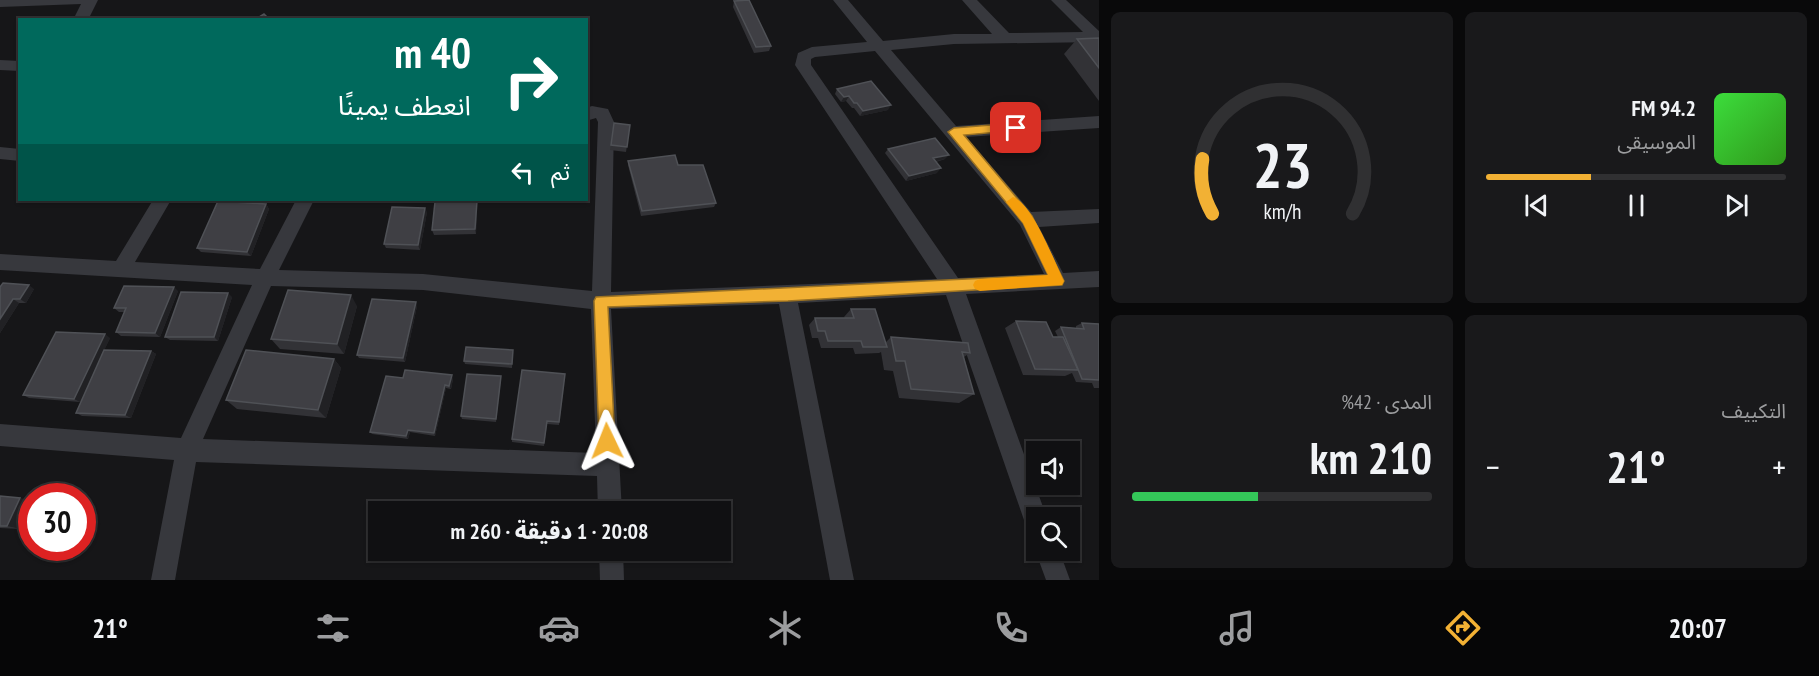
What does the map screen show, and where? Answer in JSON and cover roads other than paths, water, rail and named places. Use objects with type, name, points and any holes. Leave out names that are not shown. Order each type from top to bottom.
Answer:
[{"type":"street","points":[[0,3],[82,0]]},
{"type":"street","points":[[81,18],[91,0]]},
{"type":"street","points":[[840,0],[1028,220],[1057,281]]},
{"type":"street","points":[[969,0],[1006,39]]},
{"type":"street","points":[[1058,0],[1097,37]]},
{"type":"street","points":[[1031,507],[953,286],[803,65],[803,57],[812,52],[954,39],[1097,37]]},
{"type":"street","points":[[0,65],[18,66]]},
{"type":"street","points":[[588,114],[602,113],[606,122],[601,301],[610,501]]},
{"type":"street","points":[[954,132],[1099,122]]},
{"type":"street","points":[[0,153],[18,155]]},
{"type":"street","points":[[121,269],[161,201]]},
{"type":"street","points":[[163,580],[187,450],[266,278],[304,201]]},
{"type":"street","points":[[1028,220],[1099,216]]},
{"type":"street","points":[[0,262],[266,278],[423,282],[601,301],[788,295],[1099,279]]},
{"type":"street","points":[[788,295],[842,580]]},
{"type":"street","points":[[0,435],[187,450],[608,465]]},
{"type":"street","points":[[611,561],[612,580]]},
{"type":"street","points":[[1051,561],[1058,580]]}]
